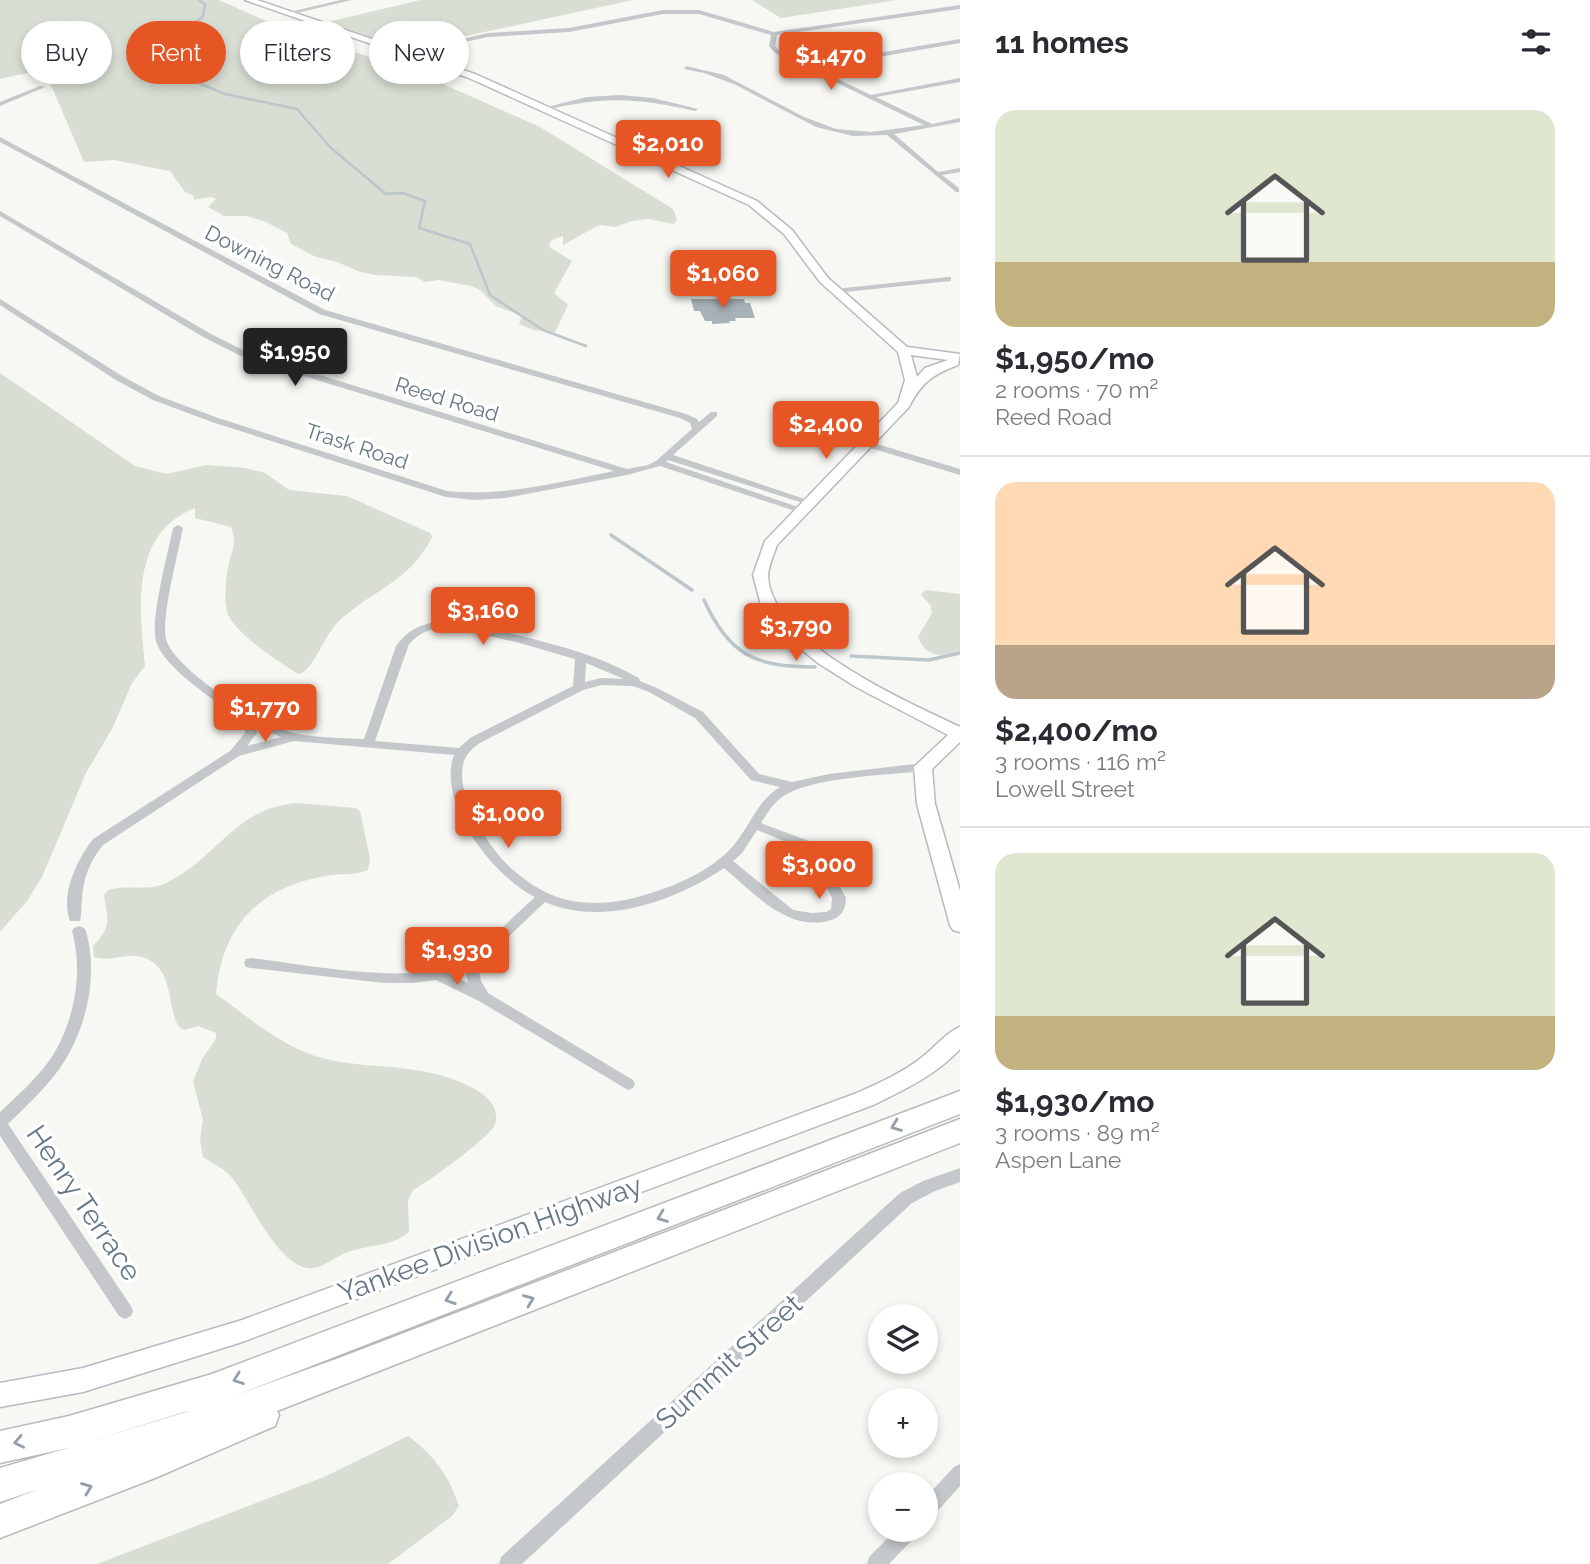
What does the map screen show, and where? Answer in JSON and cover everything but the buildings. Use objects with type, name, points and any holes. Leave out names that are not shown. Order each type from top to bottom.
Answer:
[{"type":"highway","name":"Yankee Division Highway","points":[[0,1447],[69,1432],[223,1385],[960,1102]]},
{"type":"highway","points":[[0,1485],[183,1429],[443,1334],[960,1131]]},
{"type":"highway","points":[[728,1223],[960,1149]]},
{"type":"highway","points":[[0,1521],[144,1466],[443,1334]]},
{"type":"main road","points":[[249,0],[369,41]]},
{"type":"main road","points":[[469,75],[753,203],[788,232],[816,273],[905,355],[911,380],[909,394]]},
{"type":"main road","points":[[905,355],[958,361]]},
{"type":"main road","points":[[958,361],[929,371],[897,413],[770,544],[761,561],[761,586],[768,606],[789,632],[830,664],[960,734],[923,767],[926,804],[960,925]]},
{"type":"main road","name":"Yankee Division Highway","points":[[0,1395],[83,1380],[216,1340],[865,1099],[916,1074],[936,1060],[960,1035]]},
{"type":"street","points":[[288,13],[335,0]]},
{"type":"street","points":[[288,13],[349,0]]},
{"type":"street","points":[[469,39],[488,35],[569,30],[663,12],[699,12],[774,34],[960,7]]},
{"type":"street","points":[[774,34],[772,46],[777,52],[931,126]]},
{"type":"street","points":[[807,67],[960,40]]},
{"type":"street","points":[[686,68],[724,76],[819,126],[845,132],[889,134],[960,120]]},
{"type":"street","points":[[873,96],[960,80]]},
{"type":"street","points":[[0,104],[42,87]]},
{"type":"street","points":[[546,108],[593,97],[622,95],[695,108]]},
{"type":"street","points":[[889,134],[956,190]]},
{"type":"street","name":"Downing Road","points":[[0,139],[322,312],[683,416],[694,421],[696,428]]},
{"type":"street","points":[[936,174],[960,170]]},
{"type":"street","name":"Reed Road","points":[[0,213],[208,336],[247,356],[629,472]]},
{"type":"street","points":[[835,291],[948,279]]},
{"type":"street","name":"Trask Road","points":[[0,301],[156,398],[215,420],[431,490],[474,497],[505,495],[629,472],[663,460],[696,428],[715,414]]},
{"type":"street","points":[[867,444],[960,472]]},
{"type":"street","points":[[663,460],[806,506]]},
{"type":"street","points":[[177,528],[159,626],[164,648],[179,664],[250,719],[294,737],[460,752]]},
{"type":"street","points":[[368,744],[398,654],[413,633],[436,625],[461,626],[581,656],[699,715],[755,777],[765,805]]},
{"type":"street","points":[[579,688],[581,656]]},
{"type":"street","points":[[653,690],[635,683],[613,681],[579,688],[474,741],[460,752],[455,765],[464,808],[478,836],[509,875],[542,898],[562,905],[584,908],[627,905],[663,894],[724,862],[755,825],[765,805],[791,786]]},
{"type":"street","points":[[234,754],[251,733],[250,719]]},
{"type":"street","points":[[0,1123],[49,1071],[68,1045],[76,1028],[84,980],[77,925],[77,880],[87,856],[99,842],[234,754],[294,737]]},
{"type":"street","points":[[755,777],[791,786],[923,767]]},
{"type":"street","points":[[724,862],[788,913],[799,917],[821,918],[837,911],[839,898],[816,853],[801,841],[755,825]]},
{"type":"street","points":[[251,963],[399,979],[439,975],[470,960],[542,898]]},
{"type":"street","points":[[470,960],[474,981],[484,997]]},
{"type":"street","points":[[439,975],[484,997],[628,1084]]},
{"type":"street","name":"Henry Terrace","points":[[0,1123],[125,1311]]},
{"type":"street","name":"Summit Street","points":[[508,1564],[906,1198],[929,1185],[960,1175]]},
{"type":"street","points":[[938,1497],[960,1473]]},
{"type":"street","points":[[876,1564],[897,1542]]},
{"type":"shaded area","points":[[0,0],[219,0],[266,21],[240,21],[240,84],[355,84],[355,52],[369,57],[369,84],[443,84],[540,127],[673,209],[677,219],[674,224],[648,219],[615,227],[599,225],[563,245],[563,236],[552,240],[549,245],[551,248],[572,261],[554,293],[568,305],[555,332],[534,330],[519,324],[522,316],[496,306],[480,290],[471,286],[439,280],[425,282],[416,277],[375,275],[316,257],[291,244],[287,233],[264,221],[246,216],[224,216],[208,207],[216,199],[211,197],[194,200],[193,195],[185,192],[170,171],[114,160],[84,162],[50,84],[112,84],[112,21],[21,21],[21,74],[0,79]]},
{"type":"shaded area","points":[[420,0],[633,0],[469,35],[469,21],[369,21],[369,36],[355,31],[355,21],[332,21]]},
{"type":"shaded area","points":[[752,0],[897,0],[781,18]]},
{"type":"shaded area","points":[[0,373],[135,466],[166,474],[207,465],[246,468],[265,473],[289,490],[347,496],[430,533],[432,537],[423,553],[401,576],[337,623],[309,667],[299,674],[247,637],[237,628],[227,611],[226,584],[234,543],[231,527],[195,518],[195,508],[174,520],[159,535],[149,554],[143,575],[141,621],[145,666],[132,683],[113,727],[86,773],[42,877],[27,901],[0,932]]},
{"type":"shaded area","points":[[925,590],[960,594],[960,653],[935,654],[921,644],[918,637],[932,613],[931,606],[921,595]]},
{"type":"shaded area","points":[[297,803],[355,808],[360,811],[370,859],[368,870],[301,882],[263,901],[235,930],[226,949],[216,994],[264,1029],[302,1051],[339,1062],[415,1070],[453,1079],[480,1092],[490,1101],[496,1112],[495,1124],[483,1139],[413,1190],[408,1200],[409,1232],[388,1243],[348,1252],[314,1268],[302,1266],[278,1248],[230,1175],[203,1157],[200,1140],[203,1120],[193,1082],[202,1059],[216,1039],[216,1033],[198,1026],[184,1030],[178,1026],[163,974],[149,960],[137,956],[94,957],[93,946],[106,928],[104,895],[108,890],[152,887],[166,883],[200,861],[227,835],[257,814]]},
{"type":"shaded area","points":[[408,1436],[426,1451],[439,1467],[459,1506],[452,1516],[388,1564],[97,1564],[324,1477]]},
{"type":"waterway","points":[[199,0],[205,4],[203,16],[186,30],[196,34],[165,69],[225,94],[297,109],[330,147],[386,194],[403,193],[425,201],[419,228],[470,244],[490,295],[543,330],[586,346]]},
{"type":"waterway","points":[[611,535],[692,590]]},
{"type":"waterway","points":[[704,600],[723,634],[746,654],[776,664],[815,667]]},
{"type":"waterway","points":[[851,656],[929,660],[960,653]]}]
